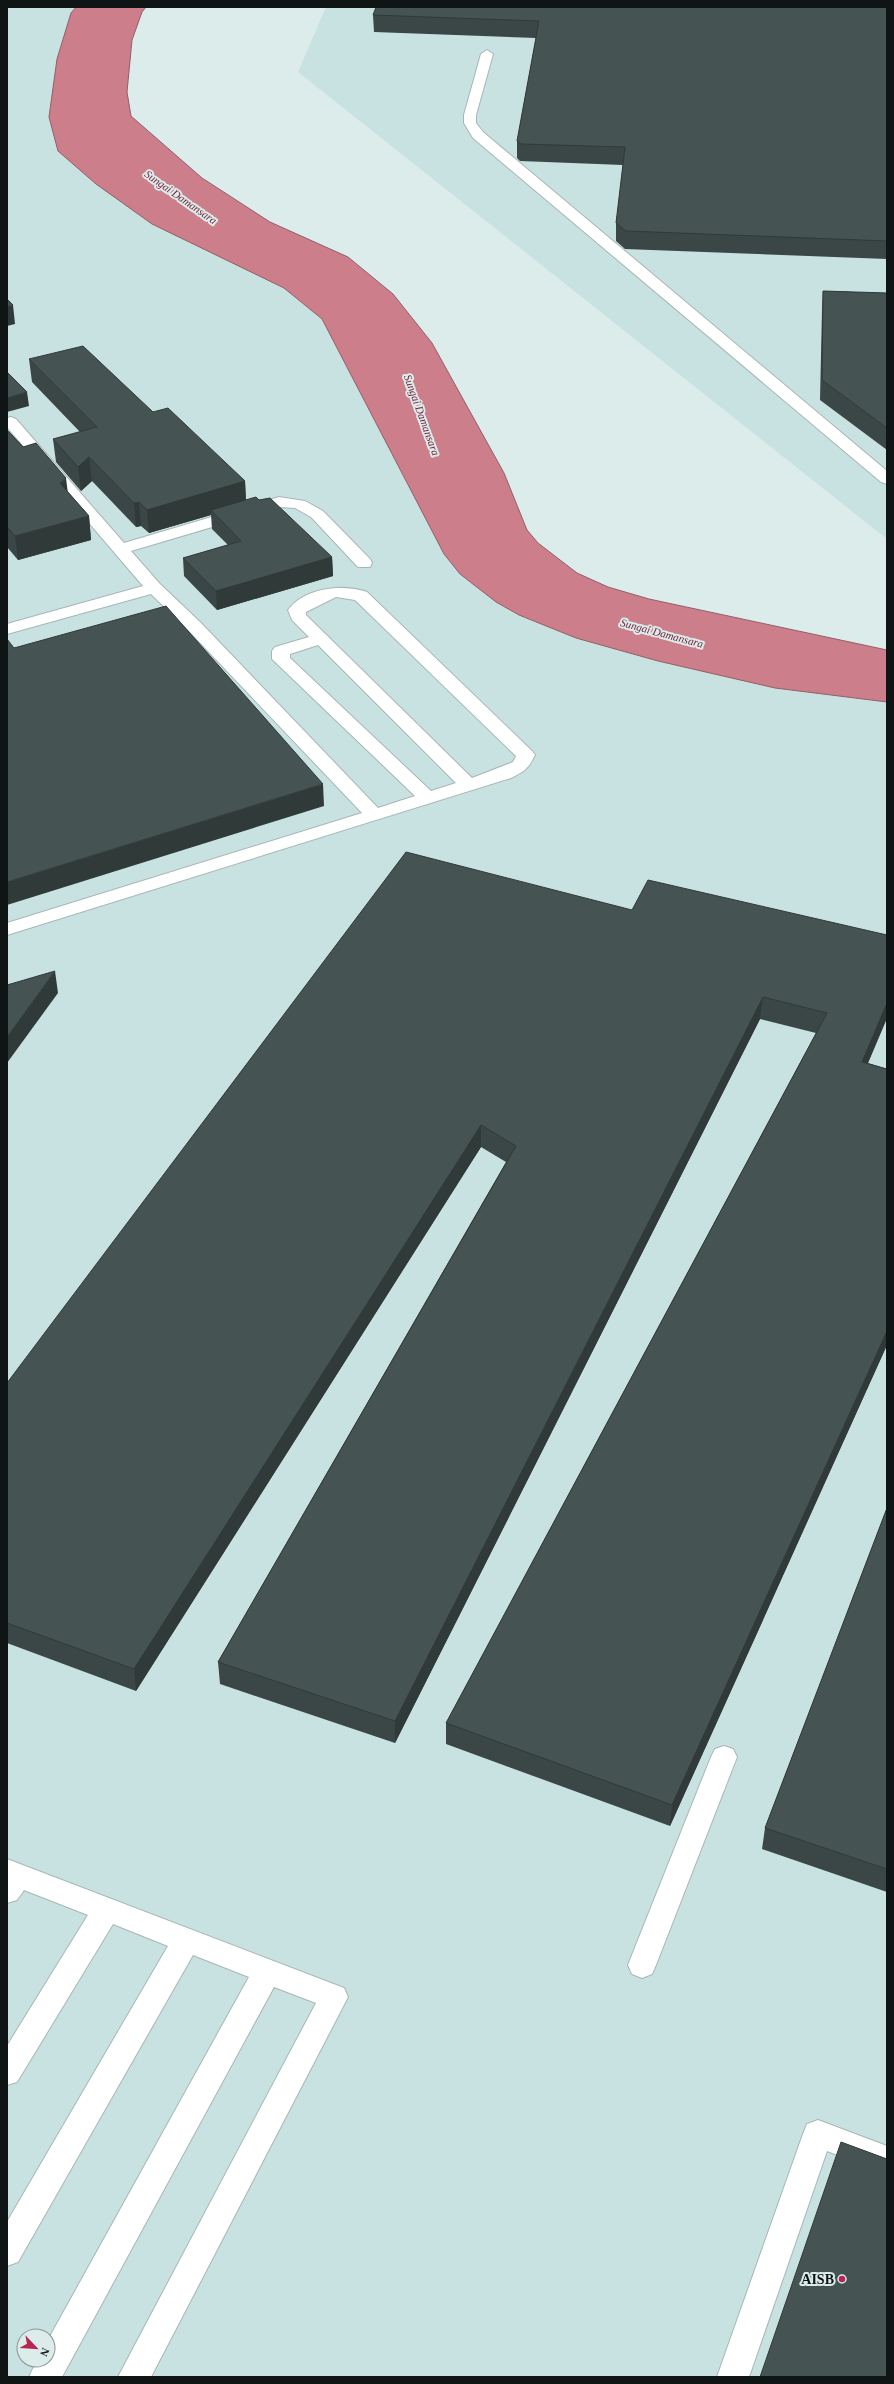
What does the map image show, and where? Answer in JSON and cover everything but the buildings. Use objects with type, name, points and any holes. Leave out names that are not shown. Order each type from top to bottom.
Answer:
[{"type":"lane","points":[[487,54],[470,115],[470,124],[478,135],[887,479]]},
{"type":"lane","points":[[11,422],[154,588],[195,627],[374,815]]},
{"type":"lane","points":[[121,549],[279,502],[299,504],[317,514],[364,563]]},
{"type":"lane","points":[[7,629],[154,588]]},
{"type":"lane","points":[[7,929],[374,815],[504,774],[520,766],[526,755],[361,596],[354,592],[341,592],[322,596],[297,610],[298,616],[469,785]]},
{"type":"lane","points":[[321,639],[281,651],[281,659],[428,798]]},
{"type":"lane","points":[[642,1965],[724,1757]]},
{"type":"lane","points":[[10,1879],[107,1909],[334,1997],[134,2377]]},
{"type":"lane","points":[[7,2072],[107,1909]]},
{"type":"lane","points":[[7,2251],[186,1940]]},
{"type":"lane","points":[[45,2377],[267,1972]]},
{"type":"lane","points":[[733,2377],[818,2134],[887,2160]]},
{"type":"shaded area","points":[[7,7],[76,7],[71,13],[152,224],[284,288],[322,319],[444,554],[460,574],[496,602],[519,615],[576,638],[658,661],[775,688],[887,702],[887,2377],[7,2377]]},
{"type":"shaded area","points":[[326,7],[887,7],[887,539],[298,72]]},
{"type":"water","name":"Sungai Damansara","points":[[76,7],[146,7],[142,12],[132,40],[127,92],[131,116],[202,178],[270,222],[348,257],[393,294],[432,343],[504,473],[527,530],[538,543],[577,573],[608,587],[649,599],[887,650],[887,702],[775,688],[658,661],[576,638],[519,615],[496,602],[460,574],[444,554],[322,319],[284,288],[152,224],[96,184],[58,151],[49,117],[57,59],[71,13]]},
{"type":"place","name":"AISB","points":[[842,2279]]}]
